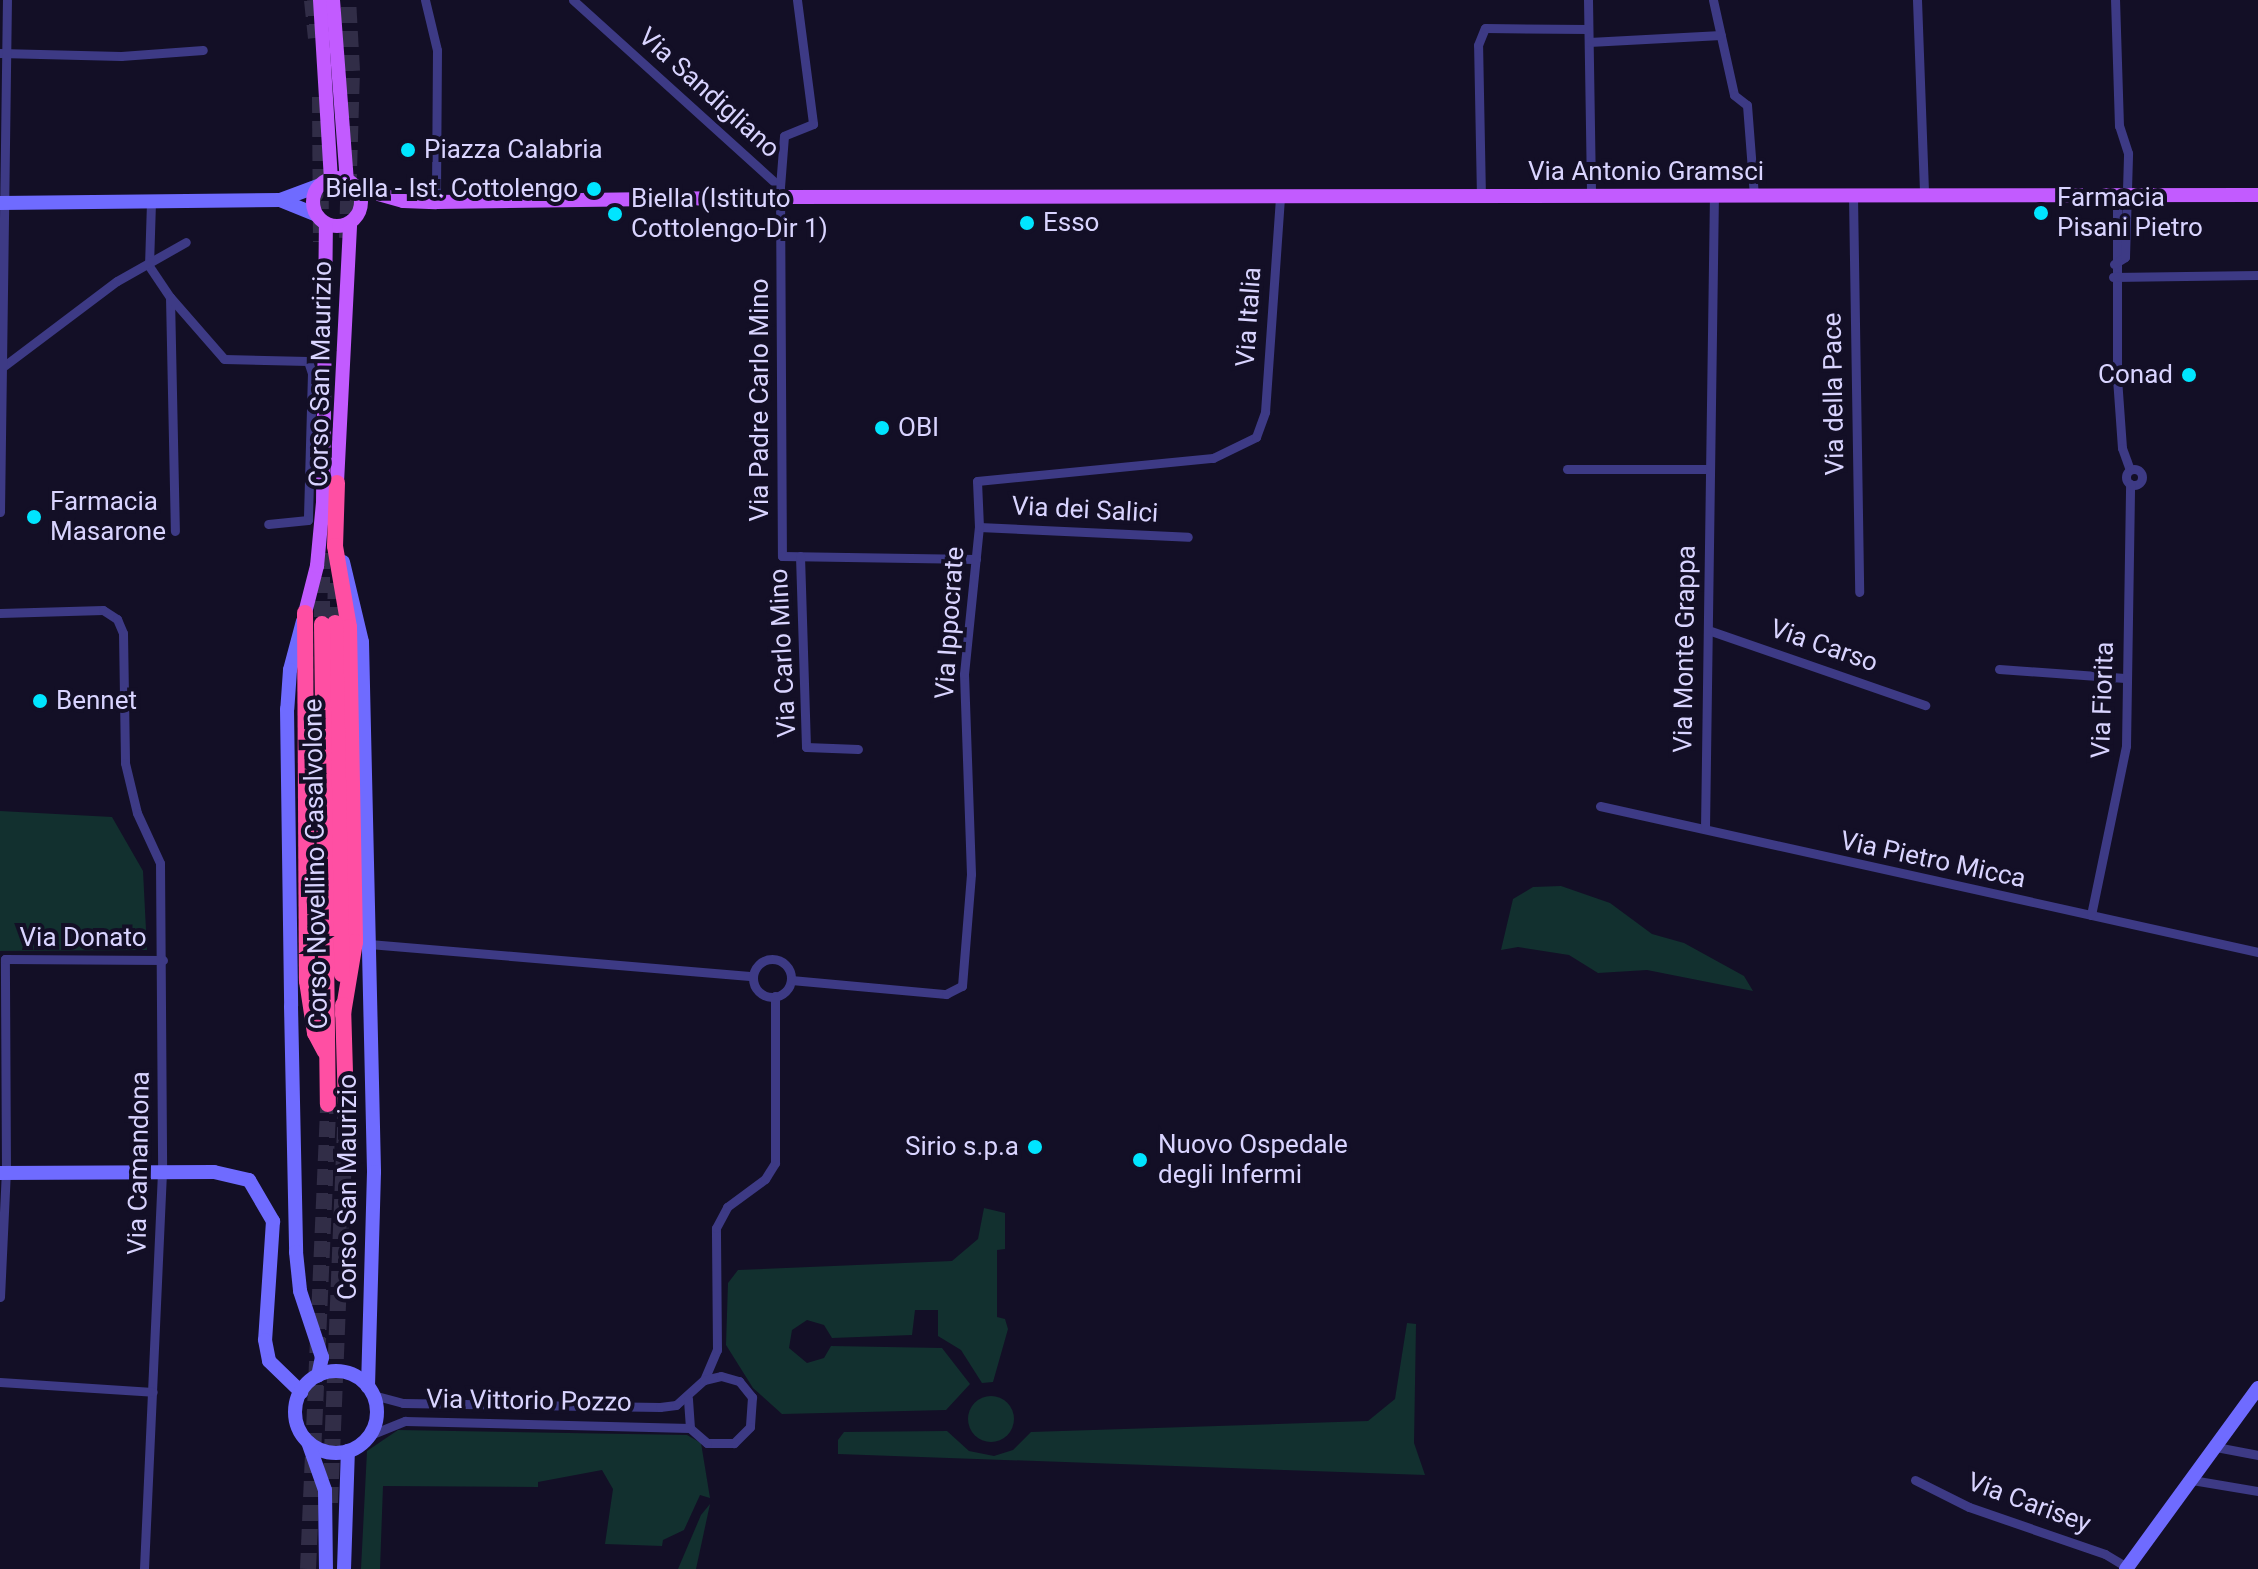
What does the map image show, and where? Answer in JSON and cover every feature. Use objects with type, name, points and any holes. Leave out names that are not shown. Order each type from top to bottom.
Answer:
[{"type":"highway","points":[[337,483],[335,546],[349,627],[355,942],[343,1014]]},
{"type":"highway","points":[[305,613],[307,981],[315,1033],[327,1057]]},
{"type":"highway","name":"Corso Novellino Casalvolone","points":[[328,1104],[328,624],[346,1104]]},
{"type":"main road","points":[[320,0],[338,183]]},
{"type":"main road","points":[[333,0],[338,183]]},
{"type":"main road","points":[[338,183],[403,201]]},
{"type":"main road","name":"Corso San Maurizio","points":[[305,613],[317,566],[323,503],[321,220],[313,200],[338,183],[354,219],[337,483]]},
{"type":"main road","name":"Via Antonio Gramsci","points":[[403,201],[780,192],[1035,198],[2258,195]]},
{"type":"main road","points":[[321,220],[354,219],[403,201]]},
{"type":"street","points":[[0,512],[7,0]]},
{"type":"street","points":[[425,0],[437,50],[436,202]]},
{"type":"street","name":"Via Sandigliano","points":[[573,0],[780,192]]},
{"type":"street","name":"Via Padre Carlo Mino","points":[[797,0],[813,124],[784,136],[780,192],[782,556],[800,556]]},
{"type":"street","points":[[1588,0],[1591,197]]},
{"type":"street","points":[[1713,0],[1734,95],[1747,105],[1754,196]]},
{"type":"street","points":[[1917,0],[1924,195]]},
{"type":"street","points":[[2115,0],[2119,126],[2128,153],[2113,277],[2258,275]]},
{"type":"street","points":[[1481,197],[1478,45],[1485,28],[1588,29]]},
{"type":"street","points":[[1589,42],[1721,35]]},
{"type":"street","points":[[4,53],[121,56],[203,50]]},
{"type":"street","points":[[4,202],[280,200],[338,183]]},
{"type":"street","name":"Via Monte Grappa","points":[[1705,829],[1714,196]]},
{"type":"street","name":"Via della Pace","points":[[1853,196],[1859,592]]},
{"type":"street","name":"Via Italia","points":[[977,481],[1213,458],[1256,437],[1265,412],[1280,197]]},
{"type":"street","points":[[280,200],[321,220]]},
{"type":"street","points":[[151,202],[149,266],[170,297],[224,359],[308,361],[312,373],[308,520],[268,524]]},
{"type":"street","points":[[4,366],[117,281],[149,266],[186,242]]},
{"type":"street","name":"Via Fiorita","points":[[2091,915],[2126,746],[2130,484],[2139,484],[2142,476],[2130,470],[2122,448],[2113,277]]},
{"type":"street","points":[[170,297],[175,531]]},
{"type":"street","points":[[1567,469],[1709,469]]},
{"type":"street","name":"Via Ippocrate","points":[[791,980],[954,991],[966,974],[970,817],[964,674],[979,527],[977,481]]},
{"type":"street","name":"Corso San Maurizio","points":[[337,483],[343,503],[343,560],[362,642],[374,1279],[370,1391]]},
{"type":"street","name":"Via dei Salici","points":[[979,527],[1188,537]]},
{"type":"street","points":[[800,556],[976,559]]},
{"type":"street","name":"Via Carlo Mino","points":[[800,556],[806,747],[858,749]]},
{"type":"street","name":"Via Camandona","points":[[0,613],[103,610],[117,619],[123,633],[125,763],[137,813],[160,863],[162,1172],[144,1569]]},
{"type":"street","name":"Corso San Maurizio","points":[[305,613],[295,642],[287,709],[291,1006],[296,1252],[300,1291],[322,1357],[318,1376]]},
{"type":"street","name":"Via Carso","points":[[1708,630],[1925,705]]},
{"type":"street","points":[[1999,669],[2125,678]]},
{"type":"street","name":"Via Pietro Micca","points":[[1600,806],[2258,952]]},
{"type":"street","points":[[369,944],[753,976]]},
{"type":"street","points":[[717,1350],[704,1380],[688,1398],[690,1428],[712,1445],[743,1436],[754,1406],[746,1388],[729,1377],[717,1350],[715,1260],[720,1217],[765,1179],[775,1163],[775,996],[791,980],[787,966],[774,958],[760,963],[753,976]]},
{"type":"street","name":"Via Donato","points":[[0,1297],[2,960],[163,960]]},
{"type":"street","points":[[753,976],[762,994],[775,996]]},
{"type":"street","points":[[3,1172],[232,1172],[259,1191],[273,1221],[265,1340],[269,1361],[301,1392]]},
{"type":"street","points":[[308,1442],[327,1452],[348,1451],[370,1435],[377,1415],[370,1391],[350,1374],[318,1376],[301,1392],[295,1413],[325,1490],[326,1569]]},
{"type":"street","points":[[704,1380],[729,1377]]},
{"type":"street","points":[[0,1382],[153,1392]]},
{"type":"street","points":[[2126,1568],[2258,1388]]},
{"type":"street","name":"Via Vittorio Pozzo","points":[[370,1391],[403,1403],[660,1407],[688,1398]]},
{"type":"street","name":"Via Vittorio Pozzo","points":[[370,1435],[405,1421],[690,1428]]},
{"type":"street","points":[[2216,1447],[2258,1455]]},
{"type":"street","points":[[344,1569],[348,1451]]},
{"type":"street","name":"Via Carisey","points":[[1915,1480],[1969,1507],[2105,1554],[2126,1568]]},
{"type":"street","points":[[2192,1480],[2258,1491]]},
{"type":"green space","points":[[0,811],[112,817],[143,871],[147,950],[0,951]]},
{"type":"green space","points":[[1561,886],[1610,903],[1652,934],[1684,943],[1744,976],[1753,991],[1647,970],[1598,973],[1569,955],[1518,947],[1501,950],[1513,899],[1533,887]]},
{"type":"green space","points":[[984,1208],[1005,1213],[1005,1249],[997,1250],[997,1317],[1005,1319],[1008,1329],[993,1382],[982,1383],[961,1350],[938,1336],[938,1310],[915,1310],[912,1335],[832,1338],[824,1325],[807,1320],[792,1330],[789,1348],[807,1363],[824,1358],[831,1346],[942,1348],[970,1384],[946,1410],[782,1414],[753,1388],[726,1345],[728,1283],[738,1270],[952,1261],[978,1239]]},
{"type":"green space","points":[[1407,1323],[1416,1324],[1414,1443],[1425,1475],[838,1454],[838,1440],[844,1432],[947,1431],[969,1451],[994,1456],[1013,1450],[1031,1432],[1368,1421],[1395,1399]]},
{"type":"green space","points":[[991,1396],[1000,1397],[1007,1403],[1013,1410],[1013,1428],[1007,1435],[1000,1441],[991,1442],[982,1441],[975,1435],[969,1428],[968,1419],[969,1410],[975,1403],[982,1397]]},
{"type":"green space","points":[[398,1430],[687,1435],[701,1443],[710,1498],[700,1495],[684,1530],[663,1540],[662,1546],[605,1544],[613,1489],[602,1470],[538,1482],[538,1487],[383,1486],[380,1569],[361,1569],[367,1451]]},
{"type":"green space","points":[[710,1504],[696,1569],[678,1569],[701,1515]]},
{"type":"tunnel","points":[[312,0],[316,38]]},
{"type":"tunnel","points":[[347,238],[352,71],[348,0]]},
{"type":"tunnel","points":[[320,97],[321,242]]},
{"type":"tunnel","points":[[322,553],[322,624]]},
{"type":"tunnel","points":[[335,623],[336,577]]},
{"type":"tunnel","points":[[308,1569],[328,1104]]},
{"type":"tunnel","points":[[330,1503],[346,1104]]},
{"type":"place","name":"Piazza Calabria","points":[[408,150]]},
{"type":"place","name":"Biella - Ist. Cottolengo","points":[[594,189]]},
{"type":"place","name":"Farmacia Pisani Pietro","points":[[2041,213]]},
{"type":"place","name":"Biella (Istituto Cottolengo-Dir 1)","points":[[615,214]]},
{"type":"place","name":"Esso","points":[[1027,223]]},
{"type":"place","name":"Conad","points":[[2189,375]]},
{"type":"place","name":"OBI","points":[[882,428]]},
{"type":"place","name":"Farmacia Masarone","points":[[34,517]]},
{"type":"place","name":"Bennet","points":[[40,701]]},
{"type":"place","name":"Sirio s.p.a","points":[[1035,1147]]},
{"type":"place","name":"Nuovo Ospedale degli Infermi","points":[[1140,1160]]}]
